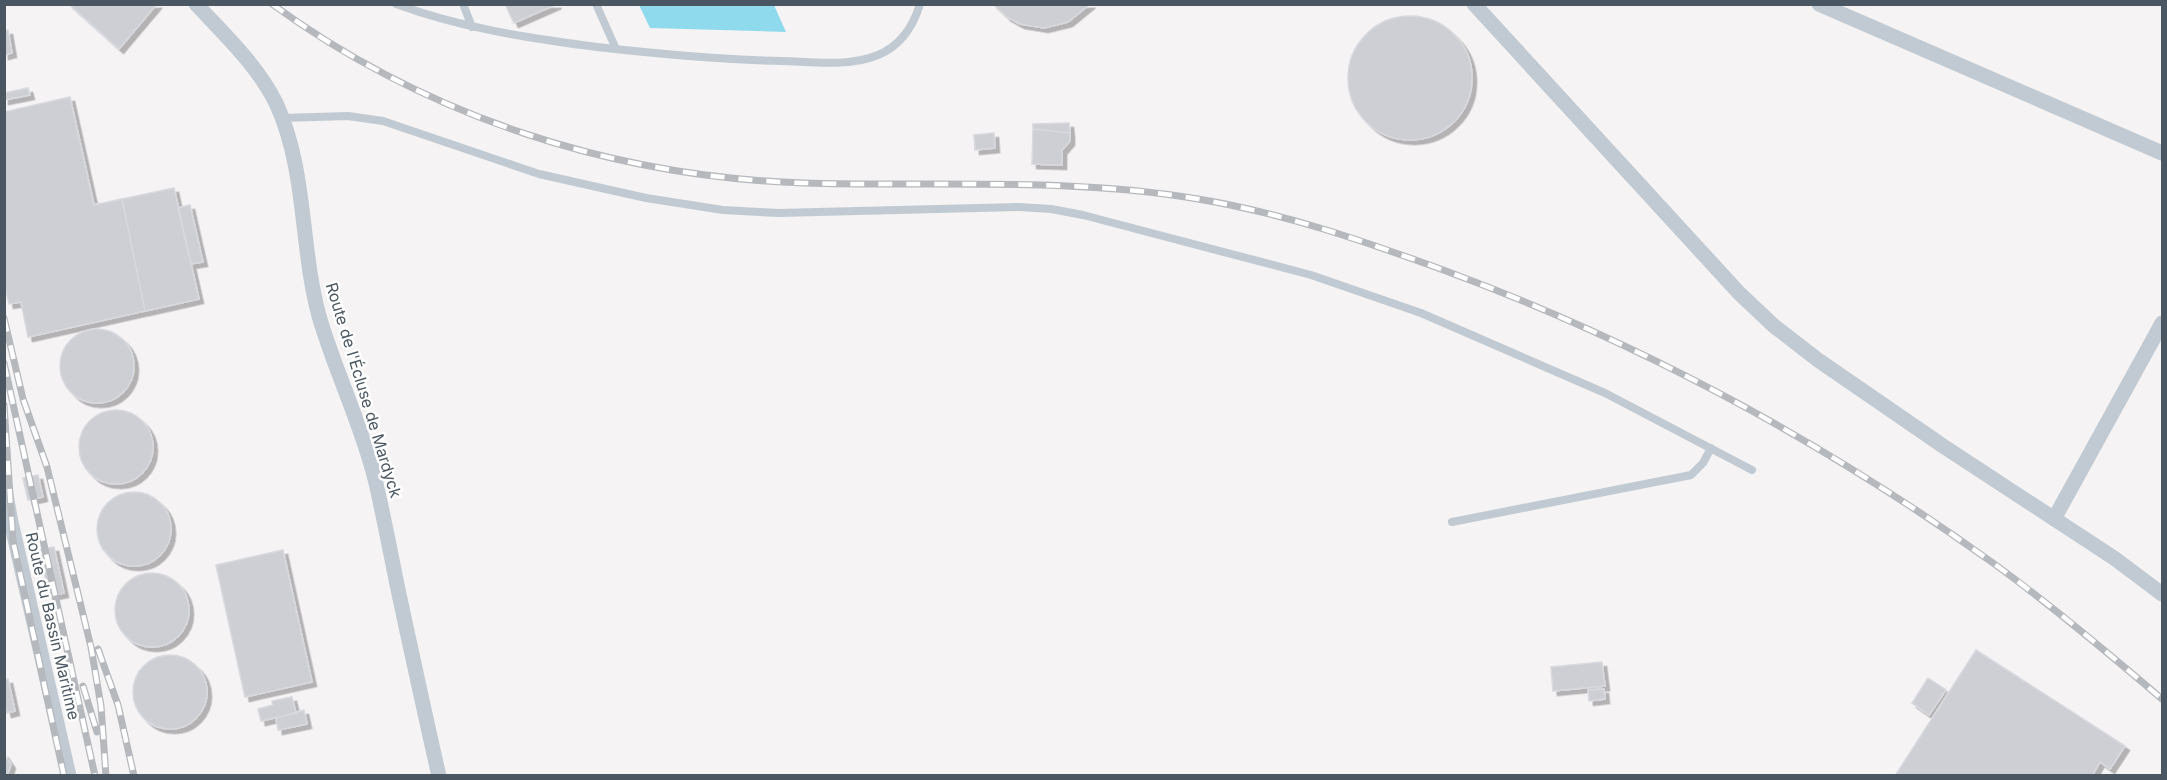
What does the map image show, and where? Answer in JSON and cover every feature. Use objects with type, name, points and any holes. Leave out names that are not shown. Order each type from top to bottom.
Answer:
[{"type":"street","name":"Route de l'Écluse de Mardyck","points":[[196,4],[252,67],[275,101],[282,118],[298,182],[317,309],[330,350],[357,418],[375,478],[439,776]]},
{"type":"street","points":[[1474,4],[1762,316],[1818,360],[2114,558],[2163,594]]},
{"type":"street","points":[[1818,4],[2163,153]]},
{"type":"street","points":[[2054,519],[2163,323]]},
{"type":"street","name":"Route du Bassin Maritime","points":[[4,484],[69,776]]},
{"type":"lane","points":[[396,4],[472,27],[537,39],[705,58],[789,62],[856,61],[880,54],[895,45],[912,25],[920,4]]},
{"type":"lane","points":[[463,4],[472,27]]},
{"type":"lane","points":[[596,4],[616,49]]},
{"type":"lane","points":[[282,118],[348,116],[383,121],[539,174],[646,198],[716,209],[778,213],[1030,207],[1083,215],[1311,275],[1390,302],[1584,383],[1752,470]]},
{"type":"lane","points":[[1452,522],[1691,475],[1703,463],[1711,448]]},
{"type":"water","points":[[639,5],[774,5],[786,32],[650,28]]},
{"type":"building","points":[[69,4],[157,4],[119,49]]},
{"type":"building","points":[[505,4],[557,4],[514,23]]},
{"type":"building","points":[[993,4],[1090,4],[1068,22],[1044,28],[1020,24],[1007,17]]},
{"type":"building","points":[[1410,16],[1434,20],[1454,34],[1468,54],[1472,78],[1468,102],[1454,122],[1434,136],[1410,140],[1386,136],[1366,122],[1352,102],[1348,78],[1352,54],[1366,34],[1386,20]]},
{"type":"building","points":[[8,30],[12,53],[4,55],[4,31]]},
{"type":"building","points":[[28,88],[30,95],[4,100],[4,93]]},
{"type":"building","points":[[70,97],[94,205],[122,199],[145,311],[28,337],[21,302],[9,304],[4,282],[4,112]]},
{"type":"building","points":[[1069,123],[1070,133],[1033,129],[1033,124]]},
{"type":"building","points":[[1033,129],[1070,133],[1070,141],[1062,150],[1062,165],[1032,164]]},
{"type":"building","points":[[994,133],[995,148],[975,150],[974,135]]},
{"type":"building","points":[[174,188],[199,299],[145,311],[122,199]]},
{"type":"building","points":[[190,205],[203,262],[191,264],[178,208]]},
{"type":"building","points":[[90,329],[104,329],[118,335],[128,345],[134,359],[132,380],[118,397],[104,403],[90,403],[76,397],[66,387],[60,373],[60,359],[66,345],[76,335]]},
{"type":"building","points":[[109,410],[123,410],[137,416],[147,426],[153,440],[151,461],[137,478],[123,484],[109,484],[95,478],[85,468],[79,454],[79,440],[85,426],[95,416]]},
{"type":"building","points":[[38,475],[43,497],[28,500],[23,478]]},
{"type":"building","points":[[127,492],[141,492],[155,498],[165,508],[171,522],[171,536],[165,550],[155,560],[141,566],[127,566],[113,560],[103,550],[97,536],[97,522],[103,508],[113,498]]},
{"type":"building","points":[[54,547],[64,593],[49,596],[39,550]]},
{"type":"building","points":[[283,550],[312,682],[245,697],[216,565]]},
{"type":"building","points":[[145,573],[159,573],[173,579],[183,589],[189,603],[189,617],[183,631],[173,641],[159,647],[145,647],[131,641],[121,631],[115,617],[115,603],[121,589],[131,579]]},
{"type":"building","points":[[1976,650],[2125,746],[2110,769],[2100,762],[2092,776],[1895,776]]},
{"type":"building","points":[[170,655],[191,661],[201,671],[207,692],[201,713],[191,723],[170,729],[149,723],[139,713],[133,692],[139,671],[149,661]]},
{"type":"building","points":[[1602,662],[1605,686],[1553,691],[1551,667]]},
{"type":"building","points":[[1928,678],[1946,690],[1929,715],[1912,703]]},
{"type":"building","points":[[8,679],[15,711],[7,713],[4,702],[4,680]]},
{"type":"building","points":[[1604,689],[1605,699],[1589,701],[1588,690]]},
{"type":"building","points":[[292,697],[296,713],[261,721],[258,709],[273,705],[272,701]]},
{"type":"building","points":[[304,710],[307,724],[278,730],[276,718]]},
{"type":"building","points":[[4,754],[11,764],[7,776],[4,776]]},
{"type":"railway","points":[[272,4],[332,44],[394,79],[458,109],[525,134],[593,154],[663,168],[733,178],[804,183],[1051,185],[1149,192],[1230,205],[1292,220],[1446,271],[1519,299],[1660,363],[1797,436],[1864,476],[1993,563],[2036,595],[2162,699]]},
{"type":"railway","points":[[4,318],[23,399],[47,467],[91,647],[101,706],[106,776]]},
{"type":"railway","points":[[4,363],[95,776]]},
{"type":"railway","points":[[4,405],[13,541],[64,776]]},
{"type":"railway","points":[[98,649],[118,705],[134,776]]},
{"type":"railway","points":[[83,686],[97,732]]}]
